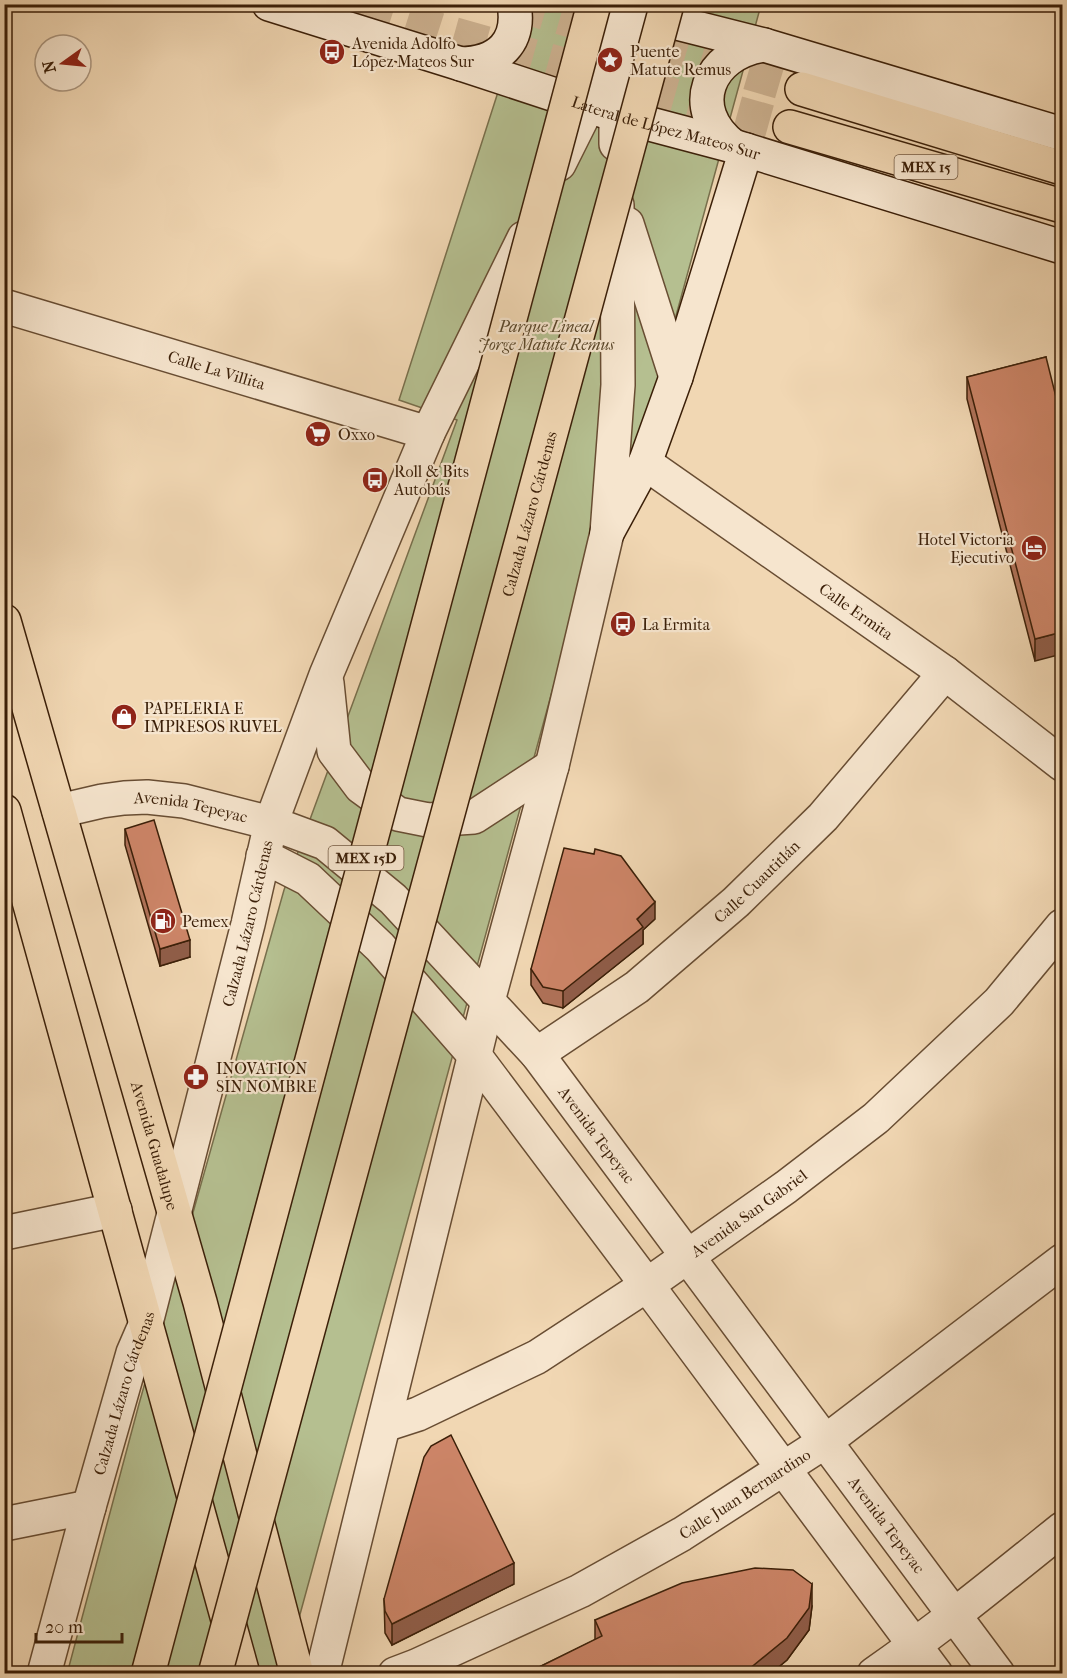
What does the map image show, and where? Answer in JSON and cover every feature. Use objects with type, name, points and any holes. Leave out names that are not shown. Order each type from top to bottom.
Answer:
[{"type":"main road","name":"MEX 15D","points":[[148,1674],[625,6]]},
{"type":"main road","name":"Calzada Lázaro Cárdenas","points":[[216,1674],[625,6]]},
{"type":"main road","name":"MEX 15","points":[[802,89],[1062,168]]},
{"type":"main road","name":"MEX 15","points":[[790,127],[1062,206]]},
{"type":"main road","name":"Avenida Guadalupe","points":[[4,621],[200,1302],[297,1674]]},
{"type":"main road","points":[[6,820],[243,1674]]},
{"type":"street","name":"Lateral de López Mateos Sur","points":[[269,4],[602,111],[740,148],[1062,247]]},
{"type":"street","points":[[461,64],[489,60],[500,52],[515,29],[514,4]]},
{"type":"street","points":[[625,6],[1062,134]]},
{"type":"street","name":"Calzada Lázaro Cárdenas","points":[[44,1674],[89,1507],[134,1353],[146,1323],[248,924],[271,823],[326,675],[428,433],[602,111],[625,6]]},
{"type":"street","points":[[607,533],[645,463],[676,377],[740,148],[722,137],[713,125],[708,112],[707,98],[710,83],[716,71],[731,57],[750,47],[764,45]]},
{"type":"street","name":"Calzada Lázaro Cárdenas","points":[[322,1674],[488,1001],[552,766],[607,533],[618,385],[617,194],[602,111]]},
{"type":"street","points":[[617,194],[676,377]]},
{"type":"street","name":"Calle La Villita","points":[[4,306],[428,433]]},
{"type":"street","name":"Calle Ermita","points":[[645,463],[945,674],[1062,764]]},
{"type":"street","name":"Calle Cuautitlán","points":[[537,1054],[637,987],[736,902],[823,817],[945,674]]},
{"type":"street","points":[[326,675],[334,751],[361,787],[398,814],[428,820],[474,817],[552,766]]},
{"type":"street","name":"Avenida Tepeyac","points":[[59,811],[102,801],[147,798],[184,801],[271,823],[326,843],[393,900],[537,1054],[998,1674]]},
{"type":"street","points":[[263,856],[308,879],[380,947],[475,1056],[936,1674]]},
{"type":"street","name":"Avenida San Gabriel","points":[[384,1425],[418,1414],[537,1357],[647,1285],[786,1187],[876,1118],[999,1002],[1062,926]]},
{"type":"street","points":[[4,1233],[115,1210]]},
{"type":"street","name":"Calle Juan Bernardino","points":[[395,1674],[580,1590],[682,1534],[826,1441],[1062,1261]]},
{"type":"street","points":[[4,1524],[89,1507]]},
{"type":"street","points":[[874,1674],[955,1615],[1062,1529]]},
{"type":"green space","name":"Parque Lineal Jorge Matute Remus","points":[[526,5],[761,5],[645,429],[553,688],[284,1673],[67,1674],[139,1404],[284,890],[457,420],[399,400]]},
{"type":"building","name":"Hotel Victoria Ejecutivo","points":[[1046,357],[1062,421],[1062,632],[1035,639],[967,377]]},
{"type":"building","name":"Pemex","points":[[154,820],[190,940],[160,949],[125,829]]},
{"type":"building","points":[[564,848],[594,854],[595,849],[621,856],[655,902],[637,919],[643,927],[563,991],[543,987],[531,969]]},
{"type":"building","points":[[451,1435],[514,1563],[392,1624],[385,1611],[384,1599],[424,1457],[431,1446]]},
{"type":"building","points":[[755,1568],[793,1570],[812,1584],[809,1608],[787,1638],[743,1674],[525,1674],[602,1636],[595,1620],[682,1583]]},
{"type":"tunnel","points":[[361,4],[448,32],[790,127]]},
{"type":"tunnel","points":[[513,4],[802,89]]},
{"type":"place","name":"Avenida Adolfo López Mateos Sur","points":[[332,52]]},
{"type":"place","name":"Puente Matute Remus","points":[[610,60]]},
{"type":"place","name":"Oxxo","points":[[318,434]]},
{"type":"place","name":"Roll & Bits Autobús","points":[[375,480]]},
{"type":"place","name":"Hotel Victoria Ejecutivo","points":[[1034,548]]},
{"type":"place","name":"La Ermita","points":[[623,624]]},
{"type":"place","name":"PAPELERIA E IMPRESOS RUVEL","points":[[124,717]]},
{"type":"place","name":"Pemex","points":[[163,921]]},
{"type":"place","name":"INOVATION SIN NOMBRE","points":[[196,1077]]}]
